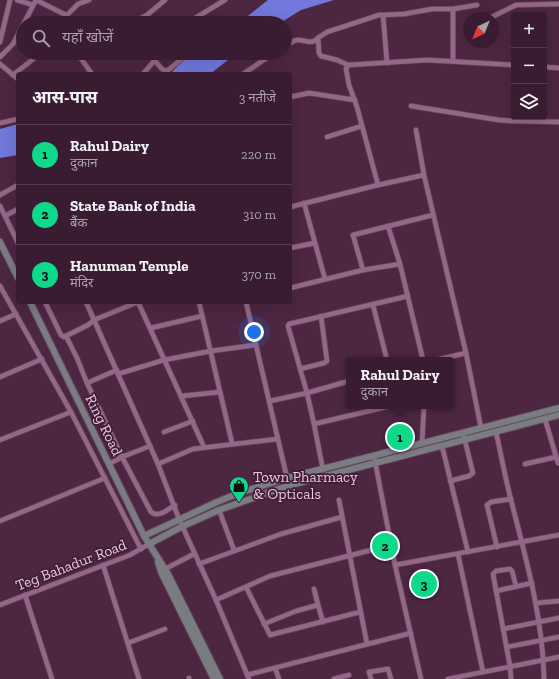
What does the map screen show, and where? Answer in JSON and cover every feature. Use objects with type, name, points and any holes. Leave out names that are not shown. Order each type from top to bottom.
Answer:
[{"type":"main road","points":[[0,242],[16,274]]},
{"type":"main road","name":"Ring Road","points":[[31,304],[144,536],[165,569],[220,679]]},
{"type":"main road","points":[[149,544],[183,526],[219,510],[287,486],[422,444],[559,408]]},
{"type":"main road","points":[[144,536],[228,497],[287,478],[442,446],[559,415]]},
{"type":"main road","name":"Ring Road","points":[[157,558],[161,572],[214,679]]},
{"type":"street","points":[[0,42],[10,0]]},
{"type":"street","points":[[17,0],[33,5]]},
{"type":"street","points":[[28,16],[36,0],[66,15],[81,2],[89,0]]},
{"type":"street","points":[[144,16],[165,0]]},
{"type":"street","points":[[198,16],[224,0]]},
{"type":"street","points":[[499,14],[516,5],[559,4]]},
{"type":"street","points":[[292,42],[295,41],[315,41],[327,32],[374,16],[404,14],[432,9],[453,9],[477,5]]},
{"type":"street","points":[[453,9],[453,61]]},
{"type":"street","points":[[383,15],[388,63]]},
{"type":"street","points":[[318,38],[320,55],[348,65],[427,60],[511,65]]},
{"type":"street","points":[[0,57],[13,44],[16,39]]},
{"type":"street","points":[[17,72],[32,60]]},
{"type":"street","points":[[83,60],[91,72]]},
{"type":"street","points":[[145,72],[154,61],[162,69],[167,71],[180,60]]},
{"type":"street","points":[[246,72],[264,60]]},
{"type":"street","points":[[0,64],[16,77]]},
{"type":"street","points":[[348,65],[346,69],[349,85],[355,100],[378,185]]},
{"type":"street","points":[[547,67],[559,68]]},
{"type":"street","points":[[292,97],[308,93],[355,100]]},
{"type":"street","points":[[411,106],[498,120],[511,120]]},
{"type":"street","points":[[0,123],[16,119]]},
{"type":"street","points":[[540,120],[559,122]]},
{"type":"street","points":[[327,136],[362,126]]},
{"type":"street","points":[[416,130],[424,175],[466,353],[481,428]]},
{"type":"street","points":[[292,206],[424,175]]},
{"type":"street","points":[[0,195],[16,186]]},
{"type":"street","points":[[304,203],[325,280]]},
{"type":"street","points":[[0,206],[16,238]]},
{"type":"street","points":[[6,216],[16,210]]},
{"type":"street","points":[[363,270],[353,235],[433,216]]},
{"type":"street","points":[[388,226],[400,264],[422,357]]},
{"type":"street","points":[[292,248],[315,243]]},
{"type":"street","points":[[292,288],[363,270],[400,264]]},
{"type":"street","points":[[0,286],[71,412],[141,549]]},
{"type":"street","points":[[323,470],[307,392],[288,326],[291,323],[408,296]]},
{"type":"street","points":[[47,304],[61,335],[64,337],[88,325],[94,320],[133,304]]},
{"type":"street","points":[[87,304],[158,464],[179,519],[216,600],[248,677],[275,668],[411,633]]},
{"type":"street","points":[[139,304],[204,447]]},
{"type":"street","points":[[199,304],[232,443]]},
{"type":"street","points":[[246,304],[287,478]]},
{"type":"street","points":[[373,305],[386,357]]},
{"type":"street","points":[[0,321],[16,314]]},
{"type":"street","points":[[150,328],[202,316]]},
{"type":"street","points":[[300,369],[324,364],[327,361],[321,316]]},
{"type":"street","points":[[66,336],[78,358],[87,383],[122,457],[151,512],[154,514],[160,514],[174,505]]},
{"type":"street","points":[[87,383],[117,372],[164,360],[255,344]]},
{"type":"street","points":[[449,357],[466,353]]},
{"type":"street","points":[[0,377],[42,359]]},
{"type":"street","points":[[270,401],[346,382]]},
{"type":"street","points":[[182,396],[220,392]]},
{"type":"street","points":[[314,424],[377,409]]},
{"type":"street","points":[[422,444],[424,409]]},
{"type":"street","points":[[0,439],[71,412]]},
{"type":"street","points":[[545,419],[559,465]]},
{"type":"street","points":[[164,432],[193,421]]},
{"type":"street","points":[[496,432],[532,583],[542,640],[544,679]]},
{"type":"street","points":[[450,481],[469,476],[473,473],[463,433]]},
{"type":"street","points":[[158,464],[186,451],[204,447],[278,439]]},
{"type":"street","points":[[552,443],[559,442]]},
{"type":"street","points":[[109,464],[150,446]]},
{"type":"street","points":[[442,446],[468,552]]},
{"type":"street","points":[[525,464],[556,457]]},
{"type":"street","points":[[374,460],[395,565],[421,679]]},
{"type":"street","points":[[0,521],[105,478]]},
{"type":"street","points":[[497,547],[487,505],[491,502],[511,499]]},
{"type":"street","points":[[340,500],[366,644]]},
{"type":"street","points":[[219,510],[234,550]]},
{"type":"street","points":[[199,564],[281,534],[342,517]]},
{"type":"street","points":[[395,565],[559,535]]},
{"type":"street","name":"Teg Bahadur Road","points":[[0,605],[130,555],[149,544]]},
{"type":"street","points":[[216,600],[270,576],[391,545]]},
{"type":"street","points":[[165,569],[194,554]]},
{"type":"street","points":[[458,554],[483,672]]},
{"type":"street","points":[[103,565],[139,679]]},
{"type":"street","points":[[511,679],[507,647],[493,574],[496,571],[511,570],[516,586]]},
{"type":"street","points":[[496,591],[532,583]]},
{"type":"street","points":[[246,587],[270,635],[360,612]]},
{"type":"street","points":[[314,589],[323,622]]},
{"type":"street","points":[[25,595],[52,679]]},
{"type":"street","points":[[536,604],[559,601]]},
{"type":"street","points":[[264,624],[296,611],[318,606]]},
{"type":"street","points":[[503,629],[559,618]]},
{"type":"street","points":[[128,643],[165,629]]},
{"type":"street","points":[[507,647],[559,636]]},
{"type":"street","points":[[448,679],[559,657]]},
{"type":"street","points":[[275,668],[279,679]]},
{"type":"street","points":[[371,679],[369,672],[388,669],[391,679]]},
{"type":"street","points":[[334,679],[349,675]]},
{"type":"shaded area","points":[[268,0],[334,0],[301,10],[291,16],[248,16]]},
{"type":"shaded area","points":[[183,60],[228,60],[213,72],[172,72]]},
{"type":"shaded area","points":[[16,125],[16,155],[0,158],[0,129]]},
{"type":"place","name":"Rahul Dairy","points":[[400,437]]},
{"type":"place","name":"Town Pharmacy & Opticals","points":[[239,503]]},
{"type":"place","name":"State Bank of India","points":[[385,546]]},
{"type":"place","name":"Hanuman Temple","points":[[424,584]]}]
